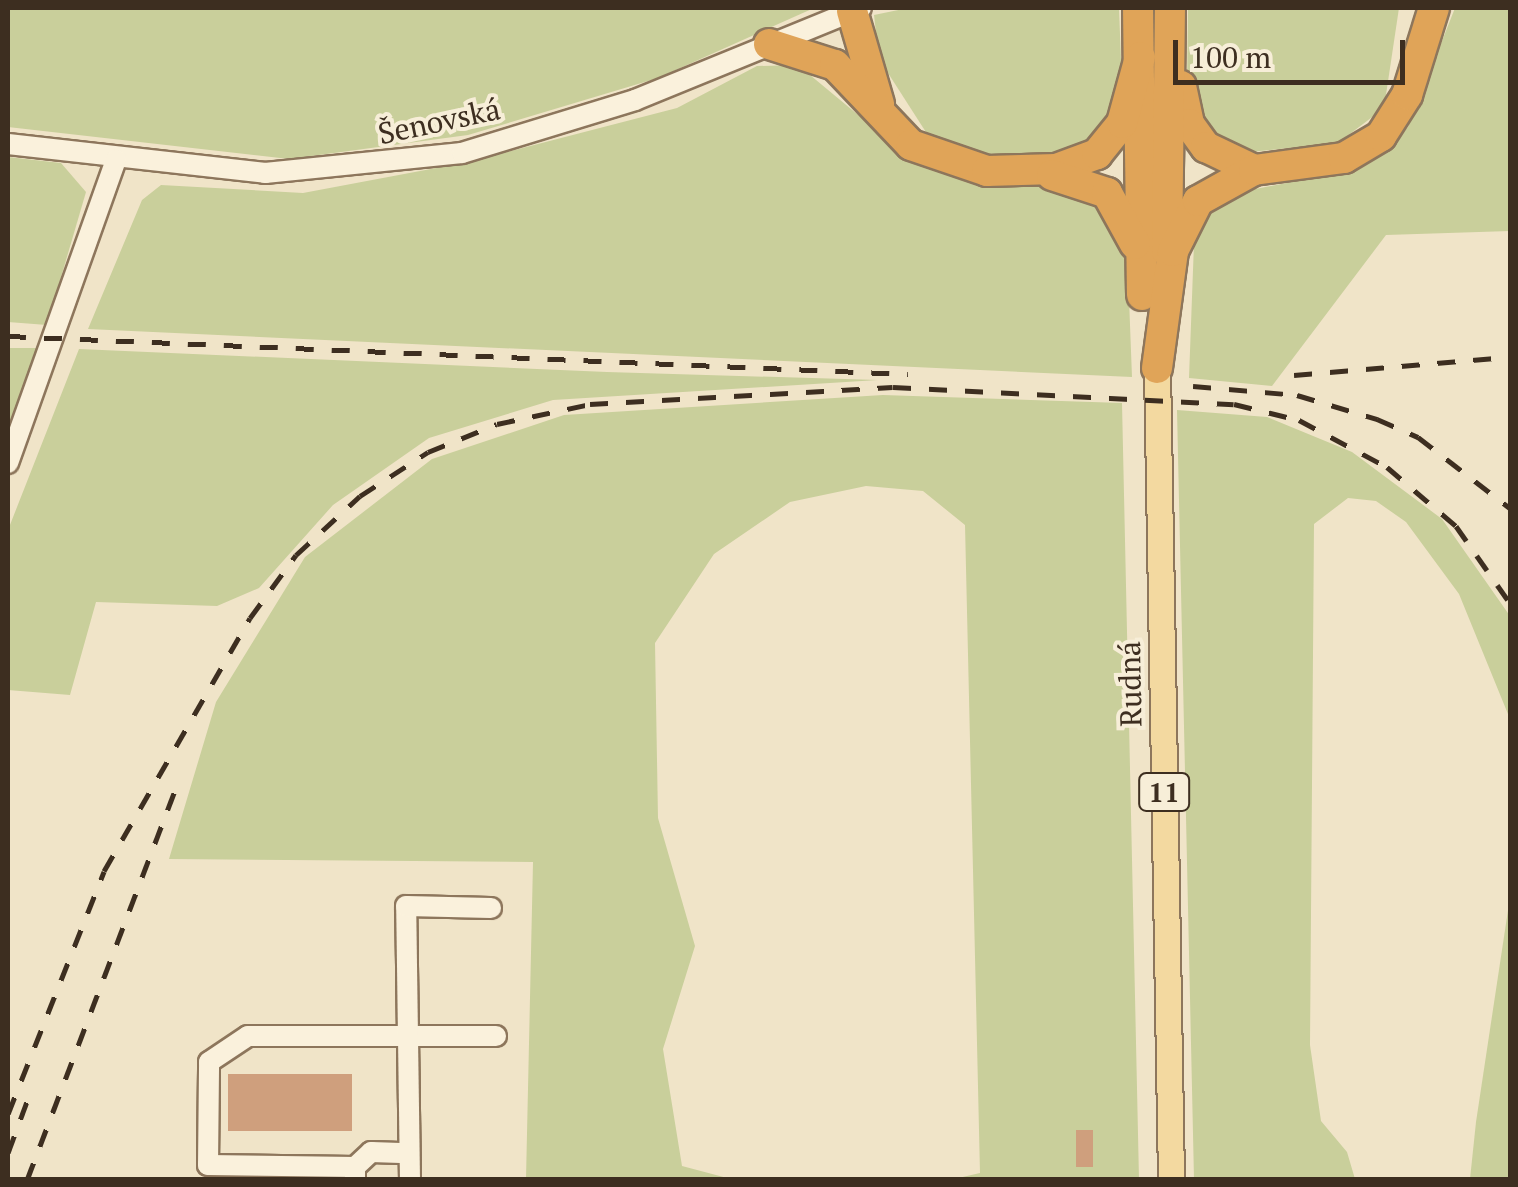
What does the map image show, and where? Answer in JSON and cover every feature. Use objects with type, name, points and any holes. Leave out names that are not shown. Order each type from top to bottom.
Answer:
[{"type":"highway","name":"11","points":[[1138,8],[1157,368]]},
{"type":"highway","name":"11","points":[[1154,294],[1171,8]]},
{"type":"highway","points":[[1171,8],[1189,124],[1214,153],[1254,170]]},
{"type":"highway","points":[[1416,8],[1417,67]]},
{"type":"highway","points":[[1154,294],[1192,208],[1254,170],[1322,164],[1367,146],[1393,120],[1417,67],[1434,8]]},
{"type":"highway","points":[[835,64],[848,12]]},
{"type":"highway","points":[[848,12],[888,125]]},
{"type":"highway","points":[[769,44],[835,64],[888,125],[959,167],[1085,181],[1116,201],[1135,239],[1154,294]]},
{"type":"highway","points":[[1029,172],[1082,162],[1106,146],[1122,123],[1140,57]]},
{"type":"main road","name":"Rudná","points":[[1157,368],[1171,1180]]},
{"type":"street","name":"Šenovská","points":[[8,144],[116,160],[266,174],[462,153],[635,100],[848,12]]},
{"type":"street","points":[[8,463],[116,160]]},
{"type":"street","points":[[410,1180],[406,906],[491,908]]},
{"type":"street","points":[[408,1152],[371,1152],[355,1173],[208,1165],[209,1062],[248,1036],[496,1036]]},
{"type":"green space","points":[[8,8],[814,8],[658,78],[468,135],[289,159],[8,127]]},
{"type":"green space","points":[[908,8],[1119,8],[1122,87],[1112,121],[1095,140],[1048,155],[991,157],[931,140],[879,59],[874,15]]},
{"type":"green space","points":[[1188,8],[1399,8],[1384,108],[1338,143],[1241,153],[1203,124],[1187,90]]},
{"type":"green space","points":[[1455,8],[1510,8],[1510,231],[1386,235],[1272,386],[1189,378],[1194,243],[1209,216],[1230,194],[1353,170],[1389,149],[1408,127]]},
{"type":"green space","points":[[798,65],[916,163],[1101,198],[1127,246],[1132,377],[88,329],[142,200],[161,185],[303,193],[468,162],[677,108],[757,66]]},
{"type":"green space","points":[[8,157],[61,163],[86,192],[47,325],[8,322]]},
{"type":"green space","points":[[8,348],[40,348],[8,435]]},
{"type":"green space","points":[[79,349],[878,380],[553,400],[429,438],[333,505],[259,588],[217,606],[96,602],[70,695],[8,690],[8,530]]},
{"type":"green space","points":[[883,395],[1122,403],[1139,1179],[954,1179],[980,1173],[965,525],[923,491],[866,486],[790,502],[714,554],[655,643],[658,818],[695,946],[663,1049],[682,1166],[731,1179],[526,1179],[533,862],[169,859],[216,702],[305,557],[432,459],[564,415]]},
{"type":"green space","points":[[1177,410],[1267,417],[1352,452],[1442,519],[1510,616],[1510,719],[1459,594],[1406,522],[1376,501],[1348,498],[1314,524],[1310,1045],[1321,1121],[1347,1152],[1355,1179],[1194,1179]]},
{"type":"green space","points":[[1510,897],[1510,1179],[1470,1179],[1476,1122]]},
{"type":"building","points":[[228,1074],[352,1074],[352,1131],[228,1131]]},
{"type":"building","points":[[1076,1130],[1093,1130],[1093,1167],[1076,1167]]},
{"type":"railway","points":[[8,336],[908,374]]},
{"type":"railway","points":[[1294,375],[1510,357]]},
{"type":"railway","points":[[1193,386],[1297,395],[1377,419],[1418,437],[1510,508]]},
{"type":"railway","points":[[8,1114],[104,871],[250,618],[296,555],[360,496],[428,452],[497,424],[590,404],[893,387],[1234,404],[1299,420],[1387,467],[1456,526],[1510,603]]},
{"type":"railway","points":[[27,1180],[178,783]]},
{"type":"railway","points":[[8,1153],[29,1096]]}]
